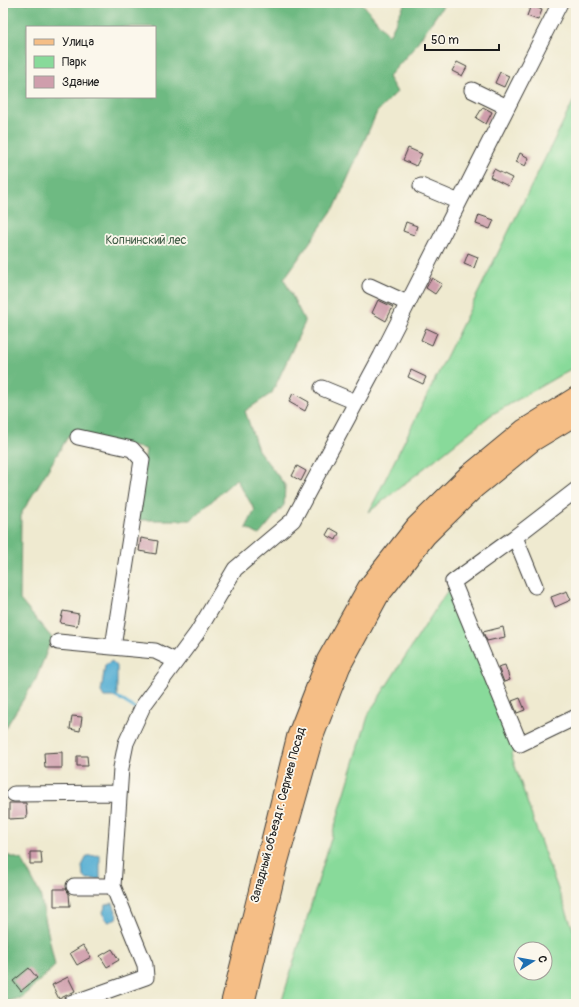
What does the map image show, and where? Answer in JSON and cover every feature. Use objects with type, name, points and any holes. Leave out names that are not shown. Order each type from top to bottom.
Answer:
[{"type":"main road","name":"Западный объезд г. Сергиев Посад","points":[[230,1004],[296,737],[326,660],[367,587],[415,526],[466,476],[523,429],[576,396]]},
{"type":"main road","name":"Западный объезд г. Сергиев Посад","points":[[245,1004],[278,865],[314,737],[341,667],[378,597],[428,536],[475,489],[533,442],[576,416]]},
{"type":"street","points":[[70,1004],[146,977],[145,965],[113,886],[121,768],[126,743],[143,706],[197,633],[235,569],[293,520],[356,402],[560,3]]},
{"type":"street","points":[[472,90],[507,107]]},
{"type":"street","points":[[421,186],[459,202]]},
{"type":"street","points":[[370,286],[407,303]]},
{"type":"street","points":[[322,388],[356,402]]},
{"type":"street","points":[[78,437],[132,449],[142,460],[113,647]]},
{"type":"street","points":[[576,490],[453,582],[520,744],[576,717]]},
{"type":"street","points":[[514,537],[534,586]]},
{"type":"street","points":[[58,642],[155,651],[176,661]]},
{"type":"street","points":[[14,794],[119,793]]},
{"type":"street","points":[[74,886],[113,886]]},
{"type":"green space","name":"Копнинский лес","points":[[3,3],[362,3],[389,36],[405,3],[445,3],[412,50],[388,77],[397,92],[377,112],[336,205],[284,279],[305,322],[272,393],[245,411],[258,450],[285,485],[284,505],[259,535],[246,528],[255,510],[236,479],[191,520],[137,520],[146,449],[69,435],[21,514],[20,600],[52,638],[36,679],[3,732]]},
{"type":"green space","points":[[576,96],[576,366],[491,415],[369,512]]},
{"type":"green space","points":[[453,582],[520,744],[511,754],[543,849],[576,937],[576,1004],[281,1004],[369,713]]},
{"type":"green space","points":[[3,854],[22,860],[40,894],[55,966],[21,998],[3,1002]]},
{"type":"water","points":[[112,661],[117,666],[117,697],[104,697],[101,692],[105,665]]},
{"type":"water","points":[[100,855],[100,879],[87,879],[83,876],[82,866],[87,856]]},
{"type":"water","points":[[113,903],[118,917],[109,922],[105,919],[103,912],[106,905]]},
{"type":"building","points":[[531,5],[542,10],[538,20],[527,16]]},
{"type":"building","points":[[457,62],[467,67],[462,76],[452,71]]},
{"type":"building","points":[[500,72],[509,76],[504,87],[495,83]]},
{"type":"building","points":[[483,107],[492,112],[486,124],[476,118]]},
{"type":"building","points":[[408,148],[422,154],[416,166],[403,160]]},
{"type":"building","points":[[520,153],[529,158],[525,166],[516,162]]},
{"type":"building","points":[[494,169],[512,178],[508,186],[490,177]]},
{"type":"building","points":[[479,215],[494,220],[490,229],[476,224]]},
{"type":"building","points":[[406,222],[417,226],[414,235],[403,231]]},
{"type":"building","points":[[468,253],[478,257],[474,268],[464,264]]},
{"type":"building","points":[[432,278],[442,284],[435,294],[426,288]]},
{"type":"building","points":[[378,300],[393,307],[386,321],[372,313]]},
{"type":"building","points":[[426,328],[437,333],[432,345],[421,340]]},
{"type":"building","points":[[411,370],[426,377],[423,384],[408,377]]},
{"type":"building","points":[[293,393],[309,402],[305,411],[289,402]]},
{"type":"building","points":[[297,466],[306,471],[301,481],[292,476]]},
{"type":"building","points":[[330,528],[339,533],[336,540],[326,535]]},
{"type":"building","points":[[141,538],[158,541],[156,554],[139,551]]},
{"type":"building","points":[[567,591],[571,600],[555,607],[551,597]]},
{"type":"building","points":[[63,611],[79,614],[77,626],[60,623]]},
{"type":"building","points":[[503,627],[505,637],[487,641],[483,632]]},
{"type":"building","points":[[505,665],[510,680],[504,682],[498,667]]},
{"type":"building","points":[[520,698],[525,710],[517,713],[512,701]]},
{"type":"building","points":[[72,716],[82,717],[80,731],[70,729]]},
{"type":"building","points":[[62,752],[62,768],[45,768],[44,753]]},
{"type":"building","points":[[77,756],[87,756],[88,766],[77,766]]},
{"type":"building","points":[[9,803],[26,803],[27,818],[9,819]]},
{"type":"building","points":[[30,852],[41,852],[42,864],[30,864]]},
{"type":"building","points":[[54,889],[66,889],[69,894],[70,906],[54,906]]},
{"type":"building","points":[[83,945],[91,957],[77,965],[70,953]]},
{"type":"building","points":[[112,949],[119,960],[107,967],[100,956]]},
{"type":"building","points":[[29,968],[37,978],[21,991],[13,981]]},
{"type":"building","points":[[68,977],[75,991],[59,999],[52,985]]},
{"type":"waterway","points":[[117,697],[136,709]]}]
